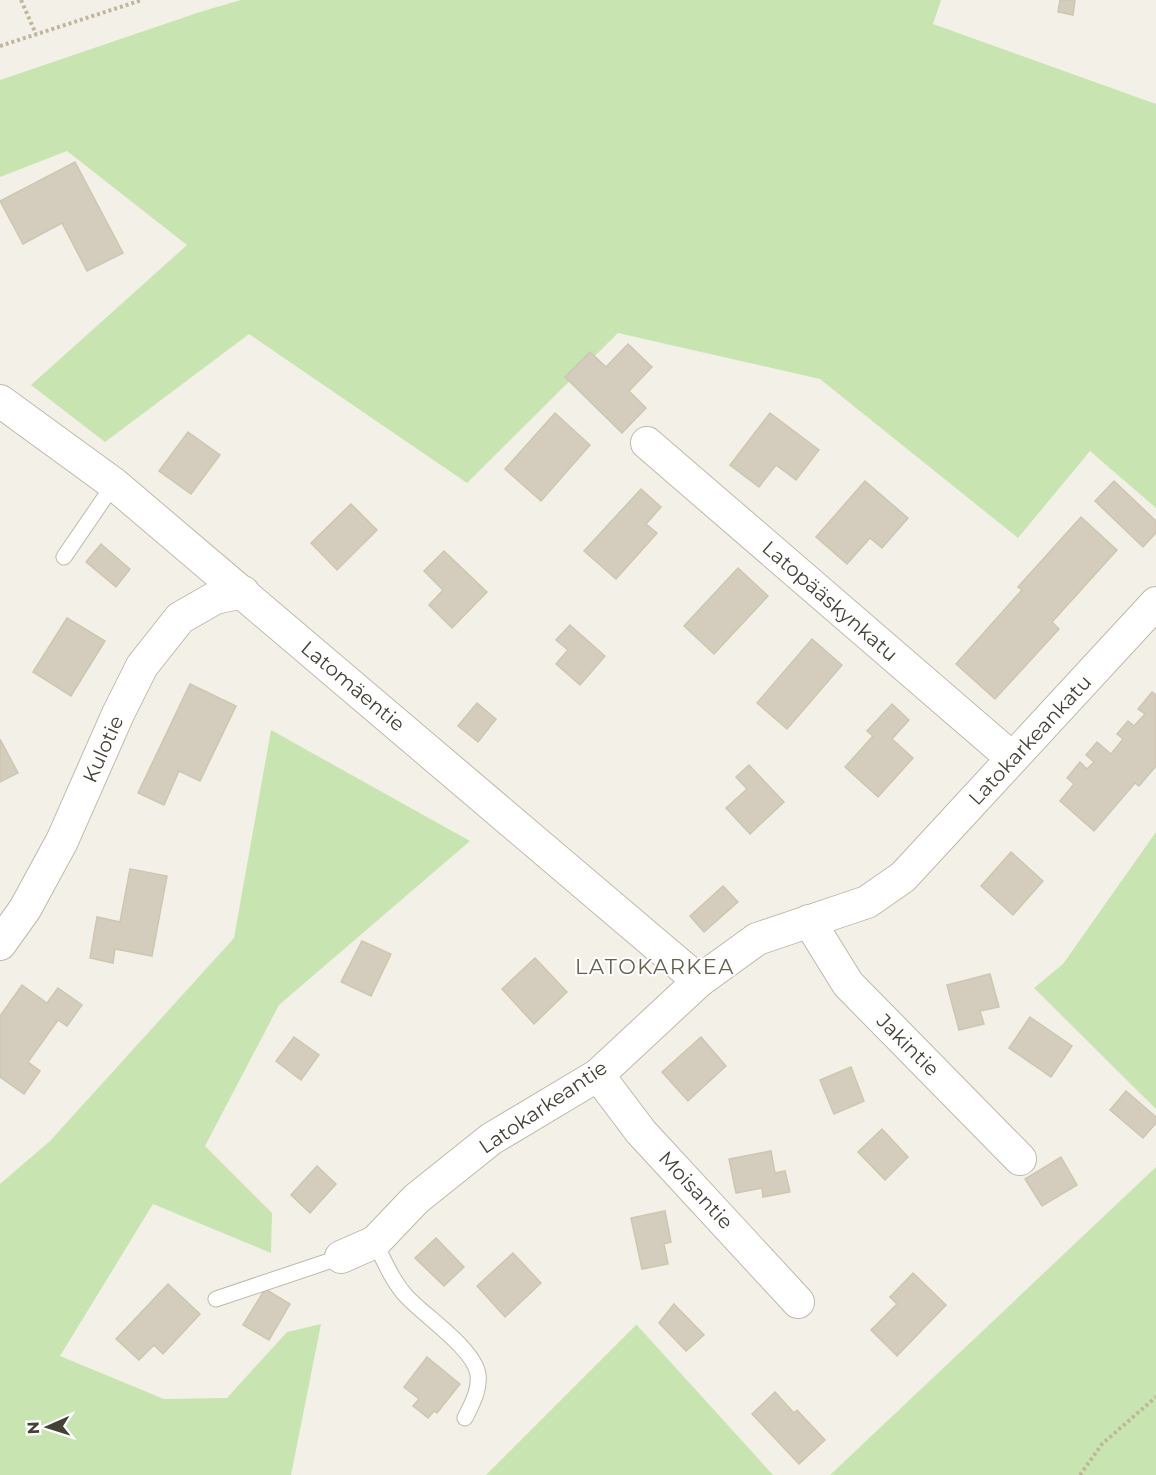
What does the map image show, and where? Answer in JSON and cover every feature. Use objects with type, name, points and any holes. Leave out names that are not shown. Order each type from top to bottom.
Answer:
[{"type":"street","name":"Latomäentie","points":[[0,401],[114,484],[699,981]]},
{"type":"street","name":"Latopääskynkatu","points":[[647,443],[1012,758]]},
{"type":"street","name":"Kulotie","points":[[0,944],[25,909],[62,841],[118,714],[142,666],[180,618],[215,598],[243,592]]},
{"type":"street","name":"Latokarkeankatu","points":[[903,877],[1156,603]]},
{"type":"street","name":"Latokarkeantie","points":[[341,1257],[375,1242],[416,1199],[491,1139],[598,1075],[699,981],[757,939],[867,902],[903,877]]},
{"type":"street","name":"Jakintie","points":[[808,921],[848,984],[1020,1159]]},
{"type":"street","name":"Moisantie","points":[[598,1075],[641,1132],[798,1302]]},
{"type":"lane","points":[[64,557],[114,484]]},
{"type":"lane","points":[[375,1242],[391,1275],[406,1296],[473,1359],[478,1376],[477,1393],[465,1418]]},
{"type":"lane","points":[[216,1299],[341,1257]]},
{"type":"path","points":[[21,0],[36,34]]},
{"type":"path","points":[[0,46],[142,0]]},
{"type":"path","points":[[1080,1475],[1102,1444],[1156,1397]]},
{"type":"green space","points":[[241,0],[941,0],[933,24],[1156,104],[1156,508],[1090,451],[1018,538],[820,379],[618,333],[467,483],[249,334],[105,442],[31,385],[187,245],[67,151],[0,177],[0,80]]},
{"type":"green space","points":[[271,730],[470,841],[279,1005],[205,1146],[272,1213],[271,1253],[153,1204],[60,1356],[164,1399],[227,1398],[287,1332],[321,1324],[291,1475],[0,1475],[0,1184],[50,1141],[234,938]]},
{"type":"green space","points":[[1156,832],[1156,1109],[1034,988],[1063,964]]},
{"type":"green space","points":[[1156,1167],[1156,1475],[830,1475]]},
{"type":"green space","points":[[636,1325],[773,1475],[486,1475]]},
{"type":"building","points":[[1060,0],[1075,0],[1073,15],[1058,12]]},
{"type":"building","points":[[75,162],[123,253],[87,271],[62,223],[23,244],[0,201]]},
{"type":"building","points":[[628,344],[652,367],[629,391],[646,408],[622,433],[565,377],[590,352],[606,367]]},
{"type":"building","points":[[555,413],[590,445],[541,501],[505,469]]},
{"type":"building","points":[[770,413],[819,450],[796,480],[776,465],[759,487],[730,465]]},
{"type":"building","points":[[188,432],[220,455],[191,494],[159,471]]},
{"type":"building","points":[[865,481],[908,518],[882,548],[870,538],[847,564],[816,537]]},
{"type":"building","points":[[1114,481],[1156,521],[1156,533],[1143,547],[1095,501]]},
{"type":"building","points":[[641,489],[661,507],[646,524],[657,533],[616,579],[584,551]]},
{"type":"building","points":[[351,504],[377,530],[337,570],[311,543]]},
{"type":"building","points":[[1081,517],[1117,550],[1052,622],[1059,629],[995,699],[956,664],[1022,590],[1018,587]]},
{"type":"building","points":[[101,544],[130,569],[116,587],[86,562]]},
{"type":"building","points":[[444,551],[487,592],[452,628],[429,605],[443,590],[424,571]]},
{"type":"building","points":[[738,568],[768,596],[714,654],[684,626]]},
{"type":"building","points":[[67,618],[105,641],[71,696],[33,672]]},
{"type":"building","points":[[570,625],[605,656],[580,685],[556,664],[568,650],[556,640]]},
{"type":"building","points":[[812,639],[842,665],[787,729],[757,703]]},
{"type":"building","points":[[190,684],[236,706],[200,781],[179,771],[164,805],[138,793]]},
{"type":"building","points":[[1152,692],[1156,695],[1156,766],[1139,786],[1135,783],[1094,831],[1060,801],[1074,784],[1067,778],[1080,762],[1087,769],[1094,762],[1086,755],[1097,742],[1111,754],[1123,739],[1117,734],[1128,721],[1134,726],[1145,714],[1138,709]]},
{"type":"building","points":[[477,703],[496,719],[478,742],[458,726]]},
{"type":"building","points":[[892,704],[909,720],[892,739],[913,758],[878,797],[845,767],[873,736],[867,731]]},
{"type":"building","points":[[0,739],[18,773],[0,782]]},
{"type":"building","points":[[749,765],[784,802],[750,834],[726,808],[747,789],[736,777]]},
{"type":"building","points":[[1011,852],[1043,881],[1013,915],[981,886]]},
{"type":"building","points":[[130,869],[167,876],[152,956],[115,949],[113,963],[90,958],[97,917],[120,922]]},
{"type":"building","points":[[723,886],[738,902],[704,932],[690,916]]},
{"type":"building","points":[[362,941],[391,954],[371,996],[341,982]]},
{"type":"building","points":[[535,958],[567,992],[534,1024],[502,989]]},
{"type":"building","points":[[990,974],[999,1007],[980,1011],[984,1024],[959,1030],[947,985]]},
{"type":"building","points":[[22,985],[47,1003],[58,988],[82,1005],[67,1026],[58,1020],[28,1062],[40,1071],[24,1094],[0,1077],[0,1016]]},
{"type":"building","points":[[1030,1017],[1072,1046],[1051,1077],[1009,1048]]},
{"type":"building","points":[[294,1037],[319,1055],[301,1080],[276,1061]]},
{"type":"building","points":[[701,1037],[726,1066],[688,1101],[662,1072]]},
{"type":"building","points":[[851,1067],[864,1101],[834,1114],[820,1080]]},
{"type":"building","points":[[1126,1091],[1156,1117],[1156,1123],[1143,1138],[1110,1110]]},
{"type":"building","points":[[882,1129],[908,1157],[885,1180],[858,1152]]},
{"type":"building","points":[[771,1151],[775,1173],[785,1171],[790,1192],[763,1197],[762,1188],[736,1193],[729,1159]]},
{"type":"building","points":[[1061,1157],[1077,1185],[1042,1206],[1025,1179]]},
{"type":"building","points":[[317,1166],[336,1184],[310,1213],[291,1195]]},
{"type":"building","points":[[665,1211],[671,1242],[664,1244],[668,1264],[642,1269],[631,1218]]},
{"type":"building","points":[[436,1238],[464,1267],[444,1286],[415,1258]]},
{"type":"building","points":[[513,1253],[541,1283],[505,1317],[477,1286]]},
{"type":"building","points":[[913,1273],[946,1305],[897,1356],[871,1330],[897,1304],[890,1297]]},
{"type":"building","points":[[168,1284],[200,1314],[163,1354],[154,1345],[139,1360],[116,1339]]},
{"type":"building","points":[[265,1289],[290,1304],[269,1340],[243,1325]]},
{"type":"building","points":[[674,1304],[704,1335],[686,1351],[659,1323]]},
{"type":"building","points":[[427,1357],[460,1384],[437,1413],[434,1411],[428,1418],[413,1406],[419,1399],[404,1387]]},
{"type":"building","points":[[775,1392],[794,1413],[797,1410],[825,1440],[799,1464],[752,1414]]},
{"type":"district","name":"LATOKARKEA","points":[[655,966]]}]
